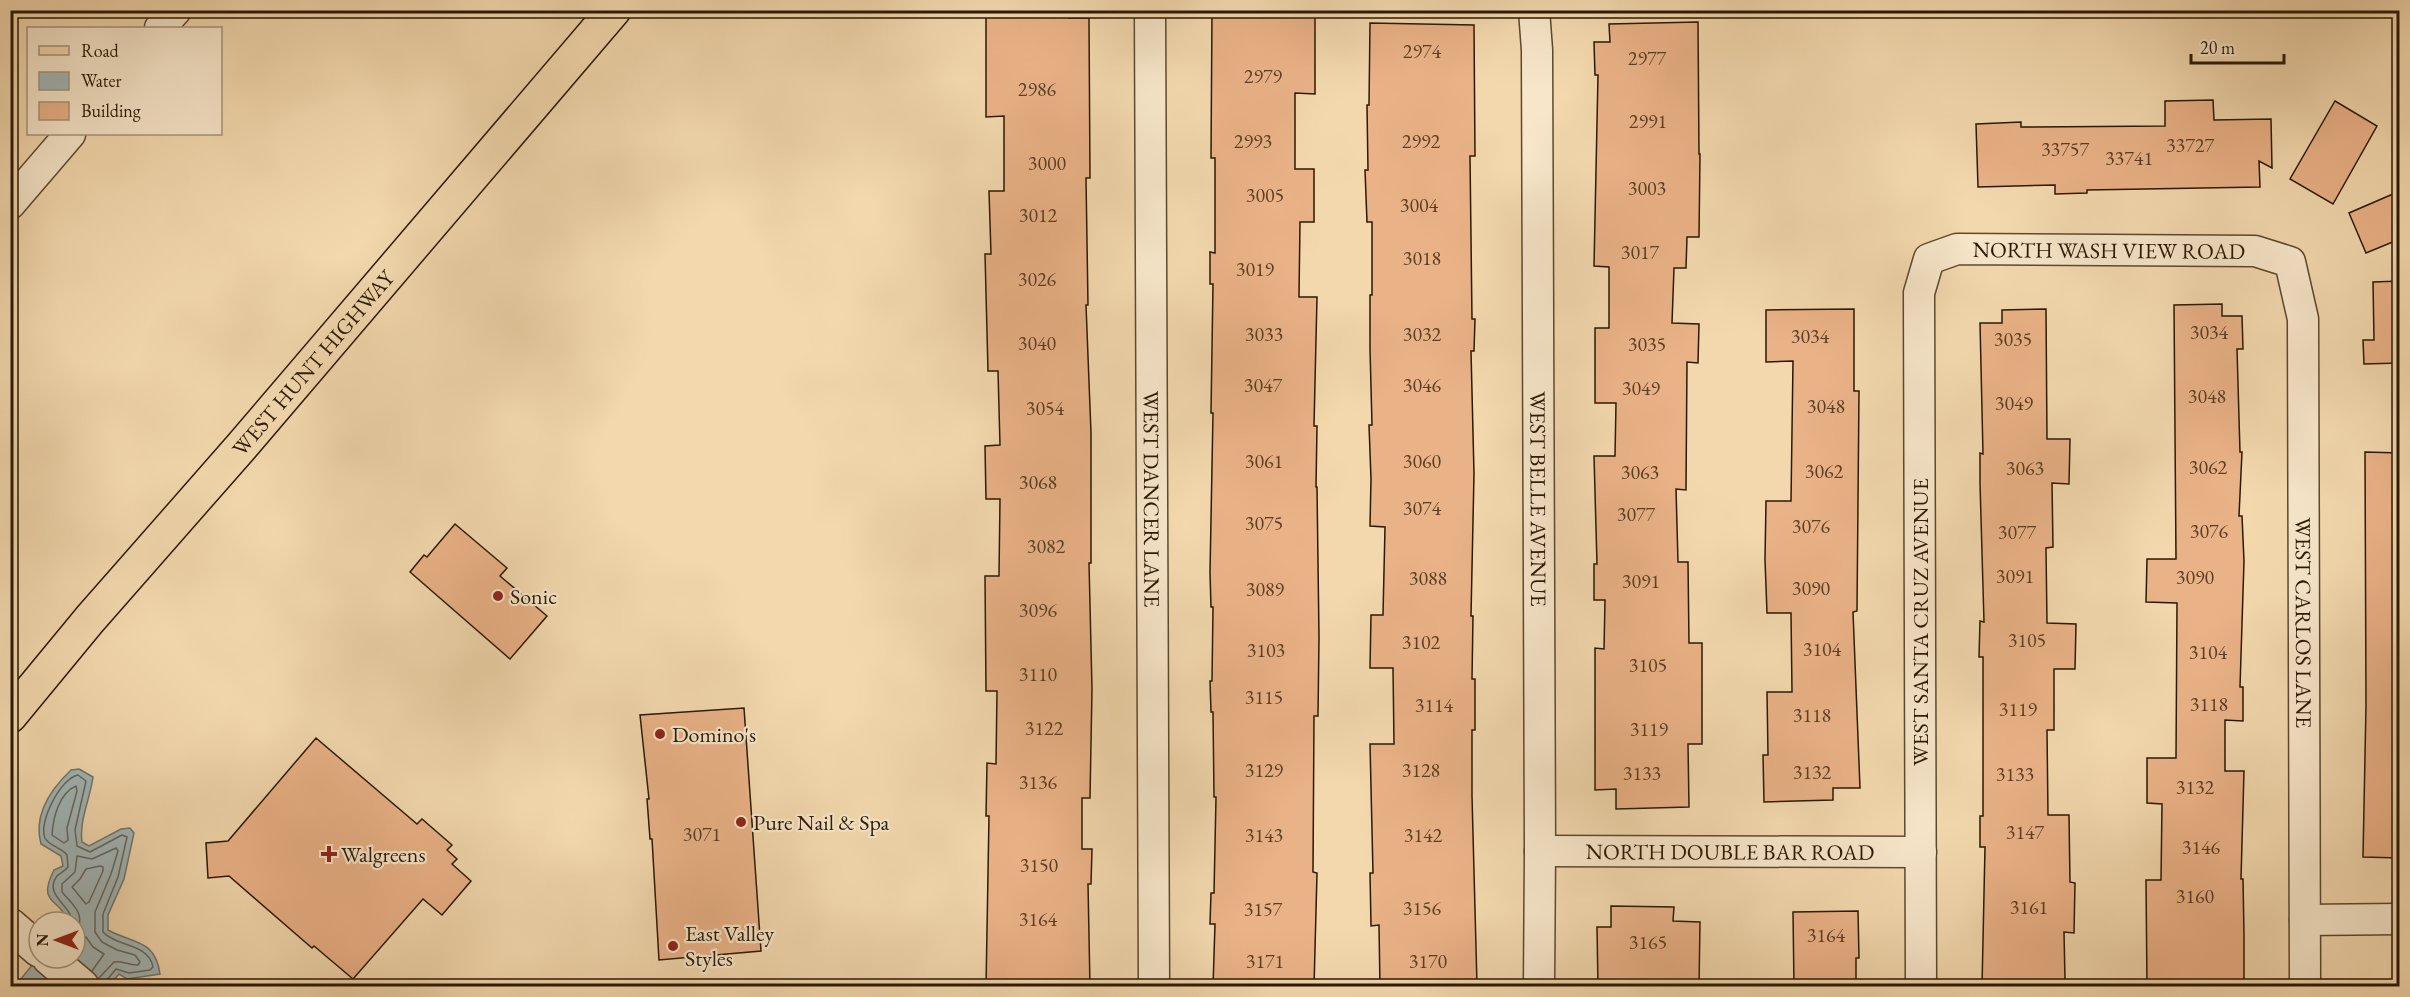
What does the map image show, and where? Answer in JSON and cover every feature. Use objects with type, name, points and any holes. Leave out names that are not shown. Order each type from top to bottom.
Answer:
[{"type":"main road","name":"WEST HUNT HIGHWAY","points":[[10,716],[90,619],[241,447],[614,10]]},
{"type":"street","points":[[161,27],[176,10]]},
{"type":"street","name":"WEST DANCER LANE","points":[[1150,10],[1154,987]]},
{"type":"street","name":"WEST BELLE AVENUE","points":[[1534,10],[1537,62],[1539,987]]},
{"type":"street","points":[[10,204],[69,135]]},
{"type":"street","name":"NORTH WASH VIEW ROAD","points":[[1929,259],[1957,249],[2255,251],[2290,262]]},
{"type":"street","name":"WEST SANTA CRUZ AVENUE","points":[[1921,987],[1919,293],[1929,259]]},
{"type":"street","name":"WEST CARLOS LANE","points":[[2290,262],[2303,320],[2305,987]]},
{"type":"street","name":"NORTH DOUBLE BAR ROAD","points":[[1540,851],[1921,852]]},
{"type":"street","points":[[2305,920],[2400,920]]},
{"type":"street","points":[[10,925],[27,940]]},
{"type":"street","points":[[62,970],[81,987]]},
{"type":"water","points":[[79,769],[93,777],[83,818],[82,842],[89,846],[121,829],[130,828],[134,833],[124,879],[108,915],[108,930],[148,948],[153,954],[160,974],[127,979],[119,974],[109,986],[15,986],[28,970],[87,970],[87,910],[62,910],[52,901],[48,890],[49,882],[54,870],[63,866],[61,856],[41,844],[39,833],[46,803],[71,770]]},
{"type":"building","points":[[986,10],[1069,10],[1069,18],[1089,18],[1090,178],[1086,178],[1088,305],[1086,305],[1091,433],[1091,563],[1089,563],[1092,689],[1090,798],[1082,798],[1082,849],[1092,849],[1091,884],[1088,884],[1090,987],[986,987],[989,816],[986,816],[987,763],[996,764],[997,691],[986,691],[985,576],[999,576],[1000,499],[986,499],[985,446],[1000,445],[998,371],[988,371],[985,254],[991,254],[989,191],[1004,191],[1004,116],[986,117]]},
{"type":"building","points":[[1212,10],[1315,10],[1315,94],[1295,93],[1295,169],[1314,169],[1314,222],[1300,222],[1299,297],[1317,297],[1314,426],[1317,426],[1319,637],[1318,716],[1314,716],[1313,872],[1317,873],[1314,987],[1213,987],[1215,924],[1210,924],[1211,893],[1214,893],[1216,797],[1214,797],[1213,712],[1211,712],[1210,681],[1212,681],[1213,607],[1211,607],[1210,573],[1213,284],[1210,284],[1210,252],[1215,253],[1215,158],[1211,158]]},
{"type":"building","points":[[1698,22],[1699,237],[1687,237],[1686,268],[1674,268],[1672,323],[1699,324],[1698,363],[1687,362],[1686,490],[1676,489],[1678,562],[1688,562],[1689,643],[1702,643],[1702,744],[1688,744],[1689,807],[1616,809],[1616,789],[1595,790],[1595,648],[1604,649],[1605,600],[1594,600],[1594,564],[1597,564],[1594,456],[1615,456],[1616,403],[1595,403],[1595,328],[1609,328],[1609,267],[1594,266],[1598,75],[1595,75],[1594,42],[1610,42],[1609,24]]},
{"type":"building","points":[[1370,23],[1474,25],[1475,156],[1470,156],[1472,319],[1475,319],[1474,351],[1471,351],[1474,474],[1471,616],[1473,616],[1472,679],[1475,679],[1472,796],[1477,985],[1380,987],[1379,925],[1371,926],[1370,873],[1373,873],[1370,744],[1394,744],[1393,668],[1370,668],[1371,615],[1383,615],[1385,527],[1370,526],[1372,222],[1367,222],[1365,170],[1368,170],[1367,105],[1369,105]]},
{"type":"building","points":[[2213,100],[2214,120],[2271,119],[2272,168],[2259,161],[2260,187],[2087,190],[2087,193],[2055,194],[2055,185],[1978,187],[1976,124],[2021,122],[2021,127],[2165,126],[2165,101]]},
{"type":"building","points":[[2335,101],[2377,126],[2333,204],[2290,179]]},
{"type":"building","points":[[2400,191],[2400,239],[2366,253],[2349,213]]},
{"type":"building","points":[[2400,281],[2400,363],[2364,364],[2363,340],[2374,340],[2373,282]]},
{"type":"building","points":[[2222,304],[2222,316],[2242,316],[2243,349],[2237,349],[2240,452],[2242,452],[2239,516],[2242,516],[2244,561],[2240,687],[2243,687],[2243,721],[2225,720],[2225,771],[2244,771],[2241,879],[2243,879],[2244,982],[2217,982],[2217,987],[2147,987],[2146,880],[2161,880],[2162,804],[2147,803],[2147,758],[2176,758],[2177,603],[2146,602],[2147,559],[2176,559],[2174,305]]},
{"type":"building","points":[[1854,309],[1854,391],[1859,391],[1857,611],[1853,612],[1860,788],[1833,788],[1833,800],[1764,802],[1763,755],[1768,755],[1767,692],[1792,692],[1791,613],[1767,613],[1765,560],[1766,501],[1791,501],[1793,361],[1766,362],[1766,310]]},
{"type":"building","points":[[2046,309],[2047,439],[2070,439],[2069,484],[2052,483],[2053,547],[2046,548],[2047,623],[2076,624],[2075,669],[2054,669],[2054,730],[2047,730],[2048,815],[2069,815],[2070,882],[2075,883],[2074,933],[2064,932],[2065,980],[2049,981],[2049,987],[1982,987],[1985,847],[1980,847],[1980,816],[1983,816],[1983,657],[1979,657],[1980,621],[1984,622],[1980,483],[1980,453],[1983,454],[1980,323],[2002,323],[2002,310]]},
{"type":"building","points":[[2365,452],[2400,453],[2400,858],[2363,857],[2366,705]]},
{"type":"building","name":"Sonic","points":[[455,524],[507,568],[500,576],[547,616],[510,659],[410,572],[424,555],[427,557]]},
{"type":"building","points":[[744,708],[761,951],[659,960],[652,839],[650,839],[647,799],[649,799],[640,715]]},
{"type":"building","name":"Walgreens","points":[[316,738],[417,824],[422,819],[452,845],[447,850],[457,859],[452,864],[471,881],[442,915],[423,899],[353,979],[314,946],[312,948],[229,876],[208,878],[206,843],[228,841]]},
{"type":"building","points":[[1611,906],[1674,907],[1673,921],[1700,922],[1699,987],[1598,987],[1597,927],[1611,927]]},
{"type":"building","points":[[1858,911],[1859,958],[1856,958],[1856,987],[1794,987],[1793,912]]},
{"type":"place","name":"Sonic","points":[[498,596]]},
{"type":"place","name":"Domino's","points":[[660,734]]},
{"type":"place","name":"Pure Nail & Spa","points":[[741,822]]},
{"type":"place","name":"Walgreens","points":[[329,854]]},
{"type":"place","name":"East Valley Styles","points":[[673,946]]}]
